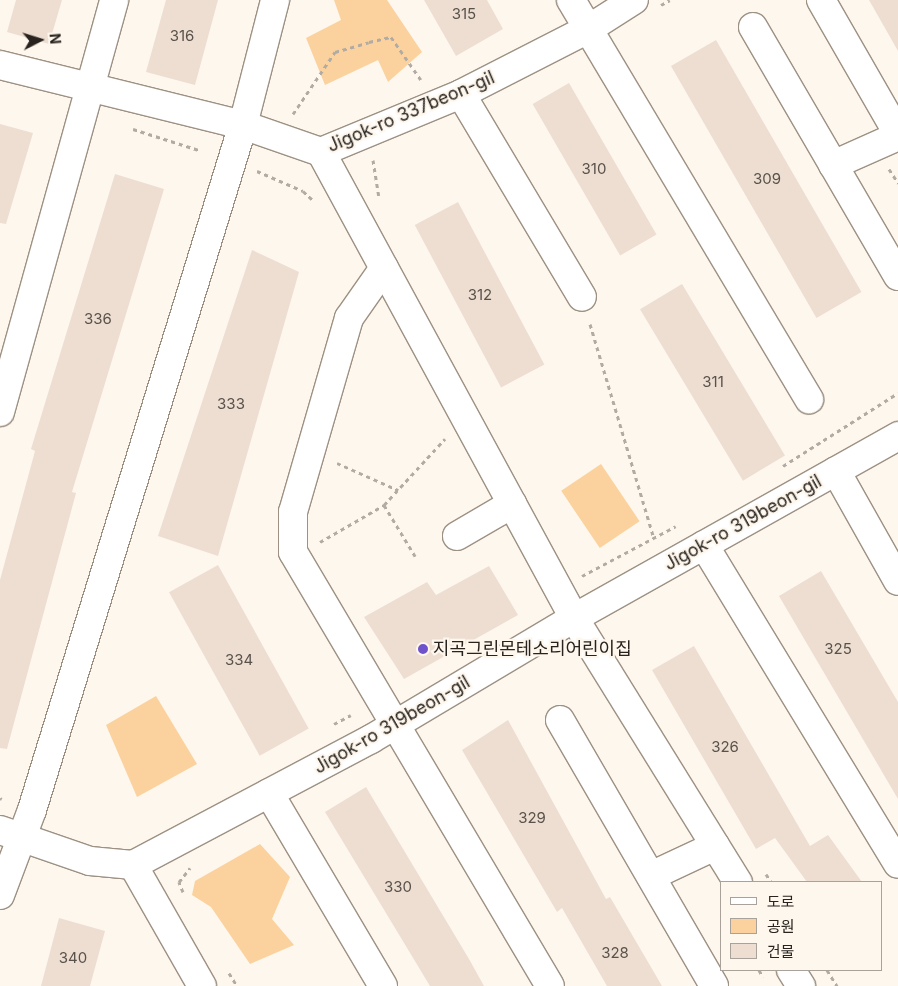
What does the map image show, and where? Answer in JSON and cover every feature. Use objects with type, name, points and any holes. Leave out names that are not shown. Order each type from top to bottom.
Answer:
[{"type":"street","points":[[0,412],[92,88],[114,0]]},
{"type":"street","points":[[0,894],[12,832],[243,125],[275,0]]},
{"type":"street","points":[[571,0],[590,28],[810,400]]},
{"type":"street","name":"Jigok-ro 337beon-gil","points":[[0,65],[243,125],[321,152],[461,94],[590,28],[634,0]]},
{"type":"street","points":[[821,0],[898,135],[833,164]]},
{"type":"street","points":[[753,27],[898,276]]},
{"type":"street","points":[[461,94],[582,297]]},
{"type":"street","points":[[321,152],[574,618],[737,881]]},
{"type":"street","points":[[384,268],[348,318],[293,512],[296,556],[397,724],[550,986]]},
{"type":"street","name":"Jigok-ro 319beon-gil","points":[[133,865],[397,724],[574,618],[898,436]]},
{"type":"street","points":[[836,471],[898,581]]},
{"type":"street","points":[[457,536],[512,504]]},
{"type":"street","points":[[704,545],[898,864]]},
{"type":"street","points":[[560,720],[714,986]]},
{"type":"street","points":[[269,793],[383,986]]},
{"type":"street","points":[[12,832],[90,861],[133,865],[202,986]]},
{"type":"street","points":[[651,876],[716,846]]},
{"type":"street","points":[[793,971],[801,986]]},
{"type":"path","points":[[291,117],[310,84],[335,52],[369,42],[391,37],[421,80]]},
{"type":"path","points":[[413,84],[430,76]]},
{"type":"path","points":[[284,114],[296,119]]},
{"type":"path","points":[[130,128],[199,150]]},
{"type":"path","points":[[381,156],[372,160],[372,176],[382,204]]},
{"type":"path","points":[[888,165],[898,183]]},
{"type":"path","points":[[252,168],[303,191],[319,207]]},
{"type":"path","points":[[582,297],[653,536]]},
{"type":"path","points":[[780,469],[802,450],[898,393]]},
{"type":"path","points":[[296,556],[384,505],[450,434]]},
{"type":"path","points":[[310,451],[398,490]]},
{"type":"path","points":[[384,505],[415,556]]},
{"type":"path","points":[[578,569],[583,576],[591,573],[653,536],[680,524]]},
{"type":"path","points":[[186,897],[179,882],[194,863]]},
{"type":"path","points":[[226,970],[237,986]]},
{"type":"path","points":[[827,971],[837,986]]},
{"type":"green space","points":[[334,0],[387,0],[422,52],[388,82],[378,60],[325,85],[306,38],[341,20]]},
{"type":"green space","points":[[601,464],[640,521],[600,548],[561,491]]},
{"type":"green space","points":[[156,696],[197,764],[137,797],[106,725]]},
{"type":"green space","points":[[260,844],[290,877],[272,919],[294,945],[250,964],[211,907],[192,895],[195,881]]},
{"type":"building","points":[[16,0],[62,0],[49,44],[7,32]]},
{"type":"building","points":[[166,0],[218,0],[195,85],[146,72]]},
{"type":"building","points":[[424,0],[487,0],[503,29],[456,56]]},
{"type":"building","points":[[869,0],[898,0],[898,51]]},
{"type":"building","points":[[716,40],[862,292],[816,318],[671,66]]},
{"type":"building","points":[[569,83],[656,235],[620,256],[533,104]]},
{"type":"building","points":[[0,124],[33,133],[6,224],[0,223]]},
{"type":"building","points":[[115,174],[164,189],[72,492],[76,493],[7,749],[0,748],[0,580],[35,451],[31,449]]},
{"type":"building","points":[[458,202],[544,364],[501,387],[415,225]]},
{"type":"building","points":[[252,250],[299,272],[218,556],[158,536]]},
{"type":"building","points":[[682,284],[785,455],[743,481],[640,309]]},
{"type":"building","points":[[218,565],[309,729],[260,756],[169,592]]},
{"type":"building","name":"지곡그린몬테소리어린이집","points":[[489,566],[518,615],[404,679],[364,617],[427,582],[436,595]]},
{"type":"building","points":[[821,571],[898,702],[898,799],[779,596]]},
{"type":"building","points":[[694,646],[810,846],[828,835],[861,881],[806,881],[775,838],[756,849],[652,670]]},
{"type":"building","points":[[508,720],[606,899],[610,897],[662,986],[607,986],[562,908],[557,912],[462,750]]},
{"type":"building","points":[[366,787],[484,986],[430,986],[325,812]]},
{"type":"building","points":[[59,918],[105,931],[90,986],[41,986]]},
{"type":"place","name":"지곡그린몬테소리어린이집","points":[[423,649]]}]
